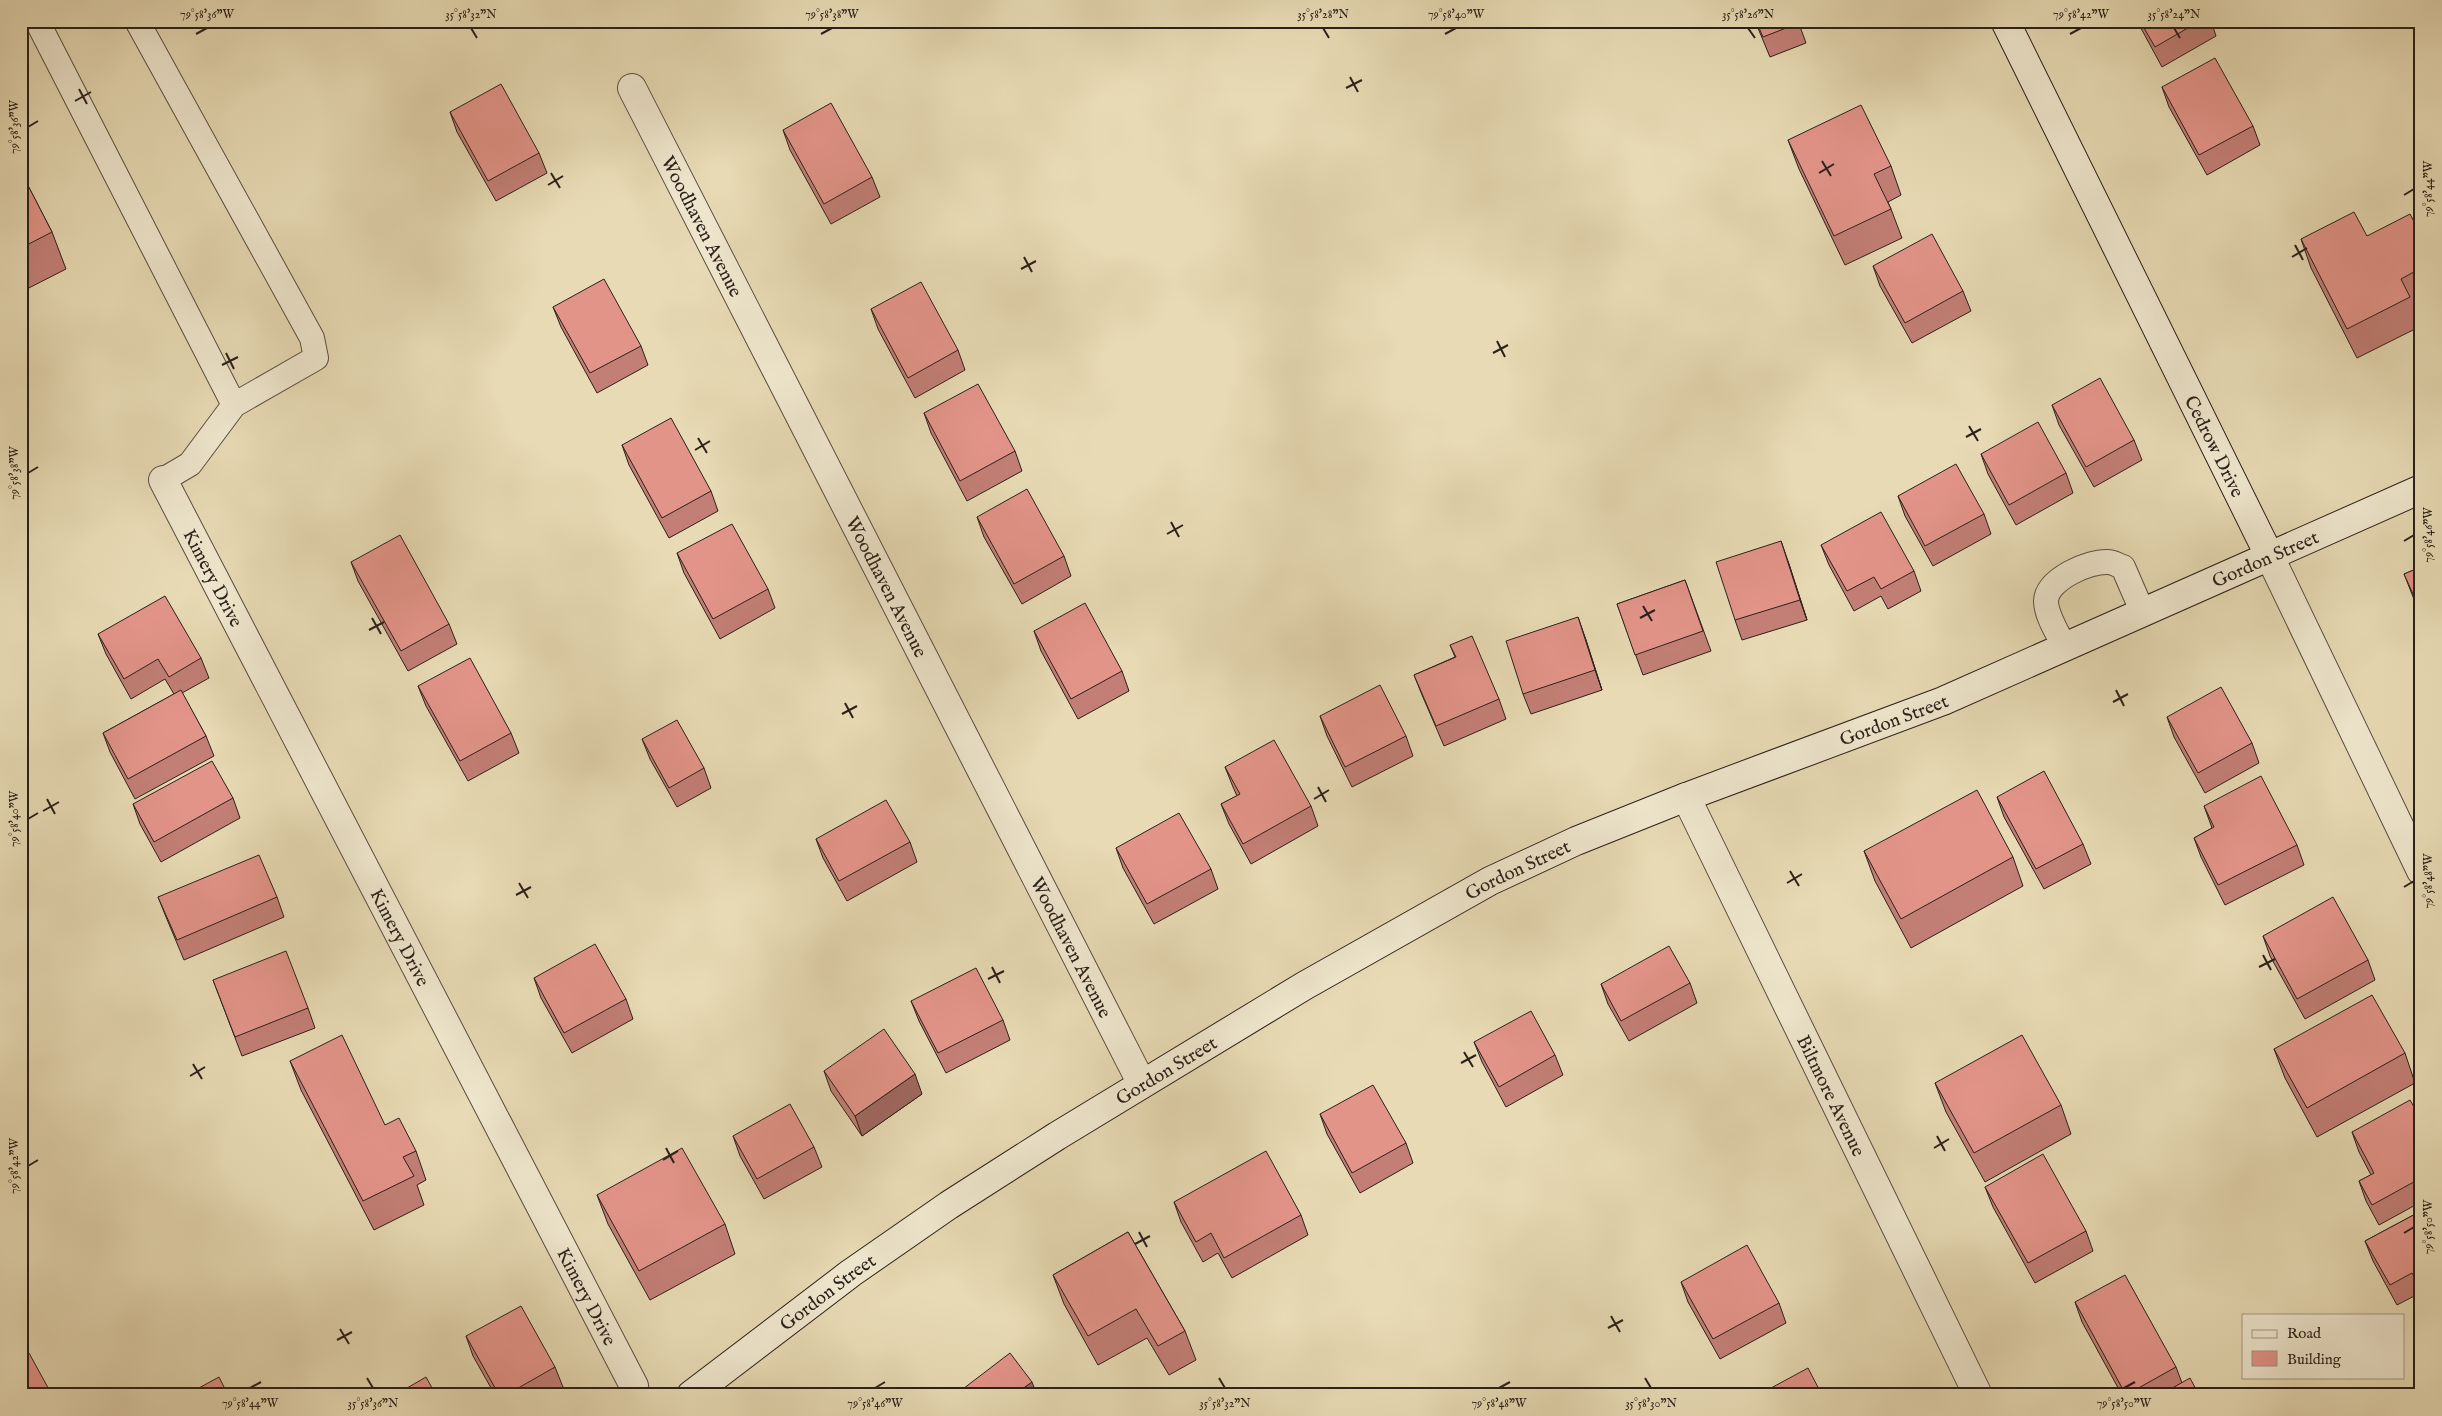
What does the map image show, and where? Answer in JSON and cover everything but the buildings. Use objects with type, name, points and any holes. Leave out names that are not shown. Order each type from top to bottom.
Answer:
[{"type":"street","name":"Cedrow Drive","points":[[2005,21],[2270,557],[2421,871]]},
{"type":"street","name":"Woodhaven Avenue","points":[[632,88],[1142,1084]]},
{"type":"street","name":"Kimery Drive","points":[[163,480],[630,1378],[635,1395]]},
{"type":"street","name":"Gordon Street","points":[[691,1395],[859,1267],[949,1205],[1142,1084],[1368,948],[1490,882],[1576,841],[1686,797],[1943,701],[2143,614],[2421,489]]},
{"type":"street","name":"Biltmore Avenue","points":[[1686,797],[1978,1395]]},
{"type":"lane","points":[[38,21],[234,405]]},
{"type":"lane","points":[[137,21],[312,338],[316,358],[234,405],[190,464],[163,480]]},
{"type":"lane","points":[[2065,648],[2050,615],[2046,600],[2053,583],[2073,570],[2108,562],[2123,567],[2143,614]]}]
